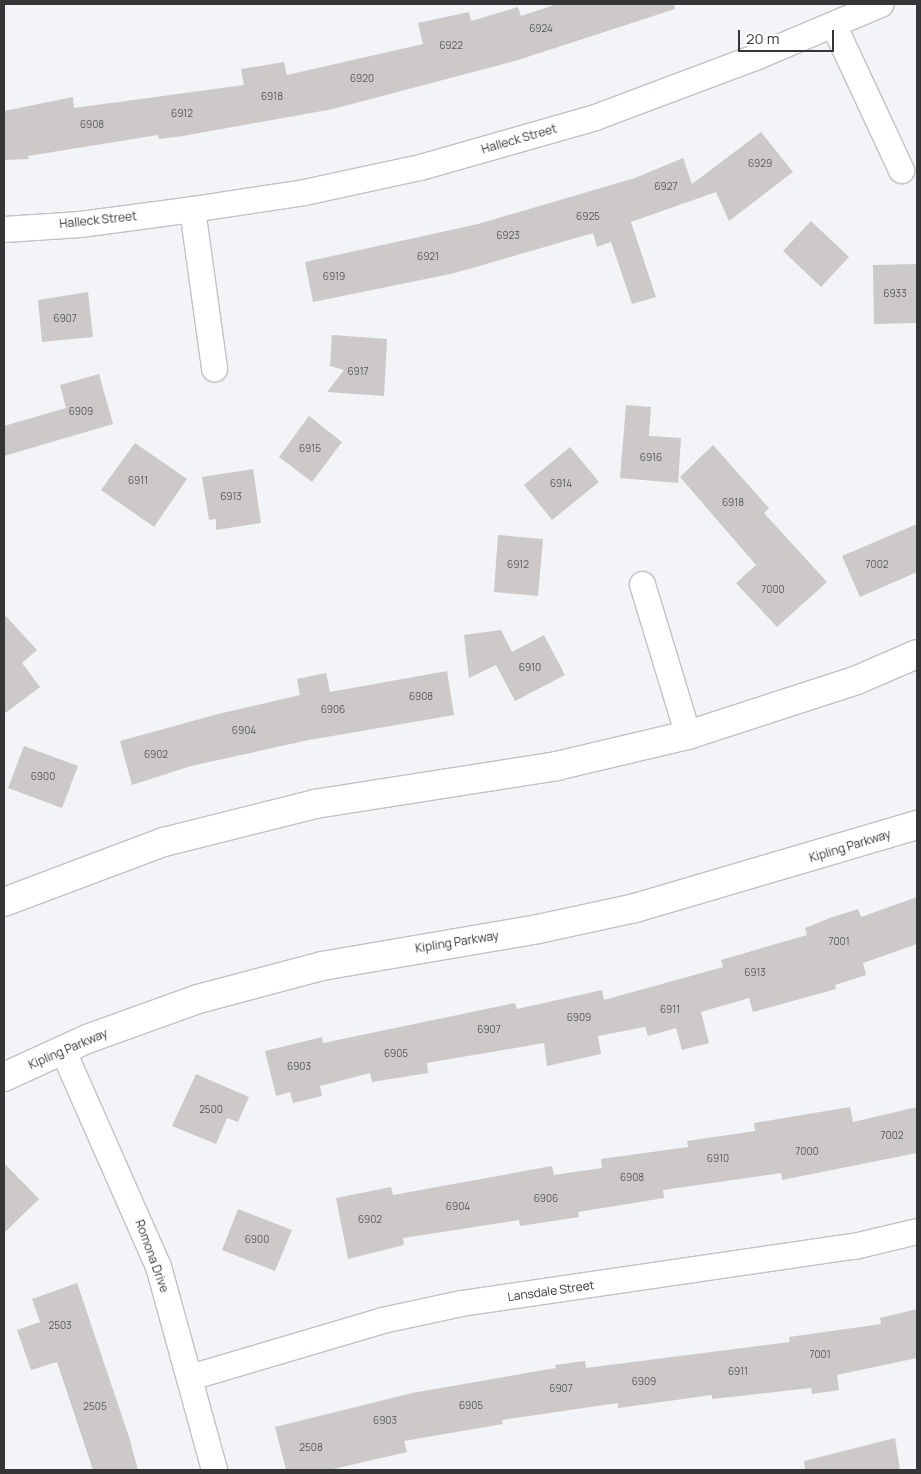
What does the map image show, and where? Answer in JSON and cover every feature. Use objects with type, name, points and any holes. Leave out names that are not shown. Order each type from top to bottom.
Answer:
[{"type":"street","name":"Halleck Street","points":[[4,229],[80,224],[192,209],[314,190],[420,167],[595,116],[834,26],[880,4]]},
{"type":"street","points":[[834,26],[901,170]]},
{"type":"street","points":[[192,209],[214,368]]},
{"type":"street","points":[[642,584],[688,735]]},
{"type":"street","points":[[4,902],[156,845],[315,804],[557,766],[688,735],[858,680],[917,654]]},
{"type":"street","name":"Kipling Parkway","points":[[4,1078],[63,1051],[198,999],[322,966],[538,929],[635,908],[917,825]]},
{"type":"street","name":"Romona Drive","points":[[63,1051],[158,1266],[214,1470]]},
{"type":"street","name":"Lansdale Street","points":[[190,1377],[382,1320],[462,1303],[834,1249],[917,1231]]},
{"type":"building","points":[[557,4],[674,4],[675,9],[515,61],[333,109],[183,136],[159,139],[158,135],[28,156],[29,159],[4,160],[4,111],[73,97],[74,108],[244,85],[241,69],[284,62],[287,75],[423,44],[418,23],[469,12],[471,21],[518,7],[521,16]]},
{"type":"building","points":[[761,132],[793,172],[729,221],[716,192],[631,222],[656,297],[632,304],[611,242],[597,247],[593,233],[455,273],[313,302],[305,262],[478,224],[635,178],[683,158],[692,184]]},
{"type":"building","points":[[811,221],[849,257],[821,287],[783,251]]},
{"type":"building","points":[[917,264],[917,323],[874,324],[873,265]]},
{"type":"building","points":[[88,292],[93,337],[42,342],[38,300]]},
{"type":"building","points":[[332,335],[387,339],[384,396],[327,392],[344,370],[330,366]]},
{"type":"building","points":[[99,374],[113,424],[4,456],[4,426],[66,408],[60,385]]},
{"type":"building","points":[[626,405],[651,407],[649,436],[681,438],[678,483],[620,478]]},
{"type":"building","points":[[309,416],[342,442],[312,482],[279,457]]},
{"type":"building","points":[[135,443],[187,479],[154,527],[101,490]]},
{"type":"building","points":[[713,445],[769,508],[764,513],[827,582],[777,627],[736,583],[756,565],[680,477]]},
{"type":"building","points":[[570,447],[599,482],[552,520],[524,485]]},
{"type":"building","points":[[253,469],[261,523],[216,530],[216,519],[209,520],[202,477]]},
{"type":"building","points":[[917,524],[917,572],[860,597],[842,556]]},
{"type":"building","points":[[498,535],[543,539],[538,596],[494,592]]},
{"type":"building","points":[[4,614],[37,650],[22,663],[40,687],[4,714]]},
{"type":"building","points":[[501,630],[512,652],[544,635],[565,675],[515,701],[496,665],[469,678],[464,635]]},
{"type":"building","points":[[447,671],[454,715],[309,740],[191,766],[132,785],[120,741],[218,714],[300,695],[297,679],[326,673],[330,692]]},
{"type":"building","points":[[24,746],[78,766],[62,808],[8,788]]},
{"type":"building","points":[[917,897],[917,944],[863,963],[866,975],[835,985],[836,989],[753,1012],[749,998],[701,1012],[709,1043],[682,1050],[676,1028],[648,1036],[645,1027],[598,1036],[601,1054],[547,1066],[544,1043],[427,1063],[428,1073],[372,1082],[370,1073],[320,1086],[322,1096],[293,1103],[290,1092],[276,1096],[265,1051],[322,1037],[323,1043],[515,1003],[517,1009],[602,990],[604,1000],[723,967],[721,960],[807,935],[805,928],[830,918],[858,909],[861,917]]},
{"type":"building","points":[[196,1074],[249,1097],[238,1122],[227,1118],[216,1144],[172,1126]]},
{"type":"building","points":[[850,1107],[853,1122],[917,1107],[917,1153],[782,1180],[781,1173],[663,1190],[664,1198],[578,1212],[579,1217],[520,1226],[519,1220],[403,1238],[404,1245],[348,1259],[336,1198],[391,1187],[393,1195],[552,1166],[554,1175],[602,1168],[601,1159],[688,1147],[687,1141],[755,1131],[754,1123]]},
{"type":"building","points":[[4,1163],[39,1199],[4,1233]]},
{"type":"building","points":[[238,1209],[292,1230],[275,1271],[222,1250]]},
{"type":"building","points":[[77,1283],[129,1437],[138,1470],[93,1470],[57,1362],[31,1370],[17,1330],[40,1322],[32,1299]]},
{"type":"building","points":[[917,1309],[917,1358],[837,1375],[839,1390],[812,1394],[811,1388],[712,1399],[712,1395],[618,1408],[618,1403],[502,1420],[503,1424],[404,1441],[407,1452],[329,1470],[286,1470],[275,1427],[412,1393],[556,1368],[555,1365],[585,1361],[586,1368],[790,1342],[789,1337],[881,1324],[880,1318]]},
{"type":"building","points":[[895,1438],[900,1470],[805,1470],[804,1461]]}]
